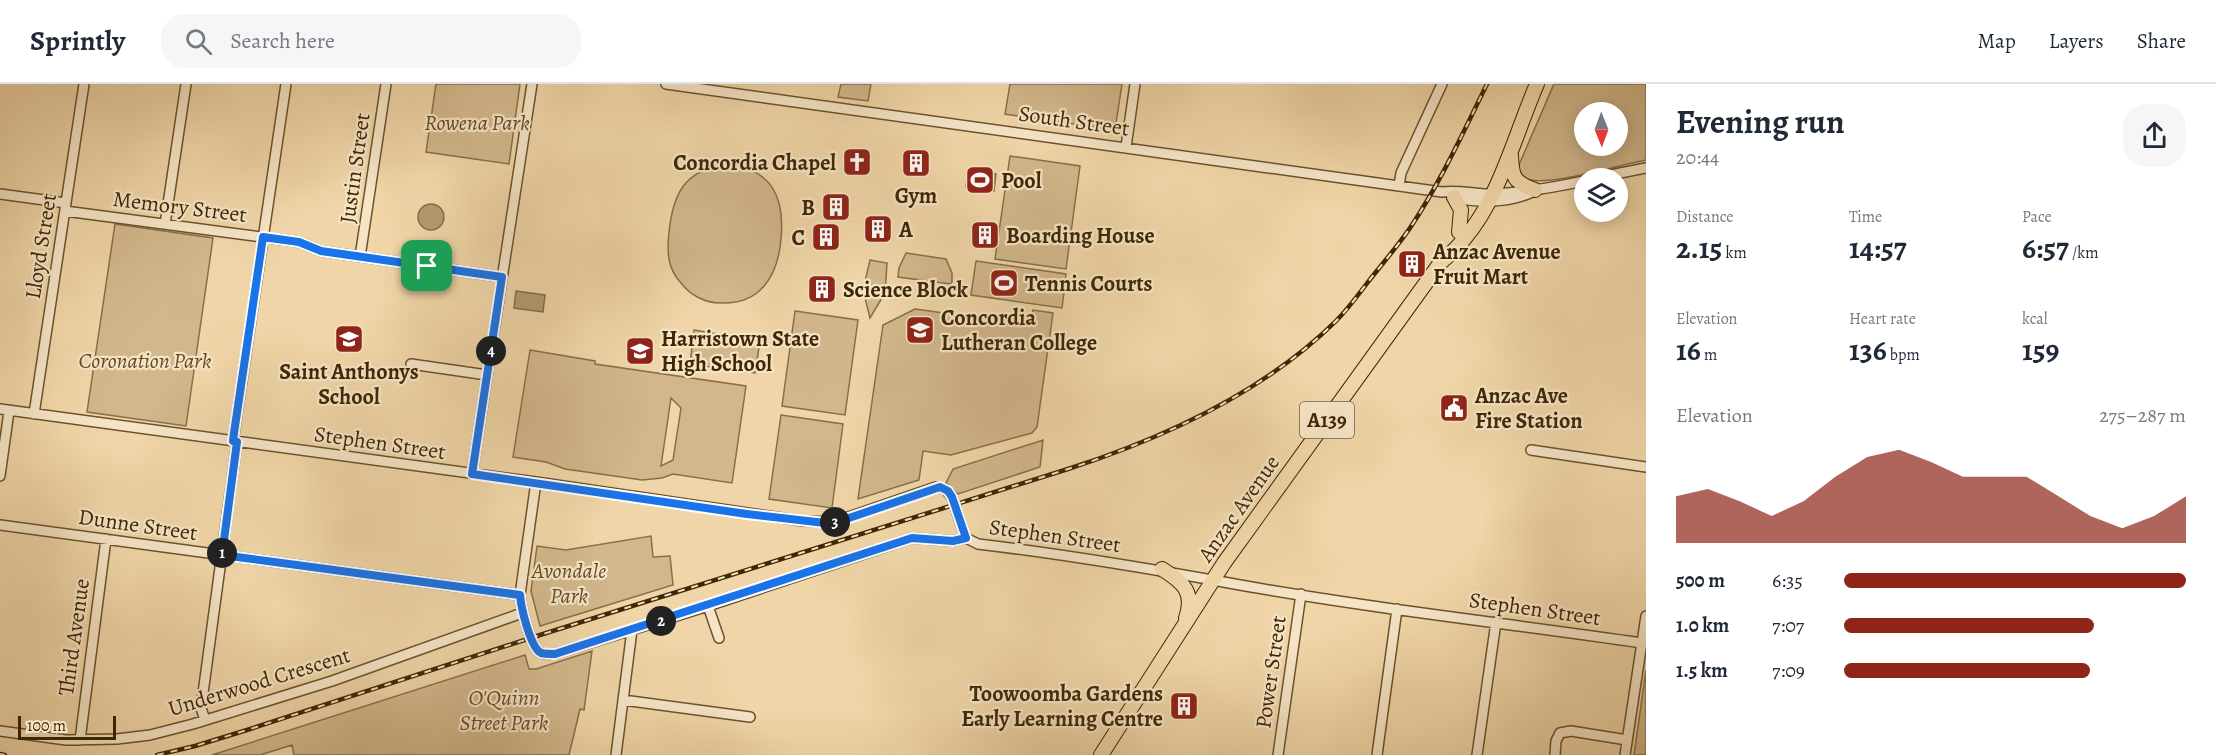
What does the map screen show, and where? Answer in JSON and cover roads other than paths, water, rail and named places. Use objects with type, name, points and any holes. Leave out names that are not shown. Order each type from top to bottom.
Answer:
[{"type":"highway","name":"Anzac Avenue","points":[[1441,262],[1454,252],[1488,197],[1511,154],[1537,84]]},
{"type":"highway","name":"Anzac Avenue","points":[[1101,755],[1214,579],[1441,262],[1446,249],[1488,197],[1506,146],[1521,122]]},
{"type":"highway","points":[[1511,154],[1513,175],[1516,181],[1535,190]]},
{"type":"highway","points":[[1448,194],[1461,210],[1459,232]]},
{"type":"highway","points":[[1162,569],[1177,578],[1187,591],[1189,598],[1187,614],[1181,631]]},
{"type":"street","name":"Lloyd Street","points":[[34,414],[84,84]]},
{"type":"street","points":[[165,224],[186,84]]},
{"type":"street","points":[[205,720],[201,708],[235,442],[286,84]]},
{"type":"street","name":"Justin Street","points":[[360,257],[386,84]]},
{"type":"street","points":[[472,474],[532,84]]},
{"type":"street","name":"South Street","points":[[669,84],[1448,194],[1488,197],[1574,183]]},
{"type":"street","points":[[1126,147],[1135,84]]},
{"type":"street","points":[[1399,186],[1401,174],[1442,84]]},
{"type":"street","points":[[1628,172],[1646,168]]},
{"type":"street","name":"Memory Street","points":[[0,194],[165,224],[299,242],[321,251],[502,277]]},
{"type":"street","points":[[411,364],[487,375]]},
{"type":"street","points":[[0,476],[4,410]]},
{"type":"street","name":"Stephen Street","points":[[4,410],[825,523],[849,518],[936,488],[945,489],[952,497],[966,538],[978,544],[1162,569],[1397,609],[1642,643]]},
{"type":"street","points":[[1531,450],[1646,467]]},
{"type":"street","points":[[536,482],[520,595],[522,613],[536,649],[543,654],[555,654],[632,630],[912,538],[953,541],[966,538]]},
{"type":"street","name":"Dunne Street","points":[[0,525],[520,595]]},
{"type":"street","name":"Third Avenue","points":[[80,740],[106,539]]},
{"type":"street","name":"Power Street","points":[[1278,755],[1301,594]]},
{"type":"street","points":[[708,606],[719,638]]},
{"type":"street","points":[[1377,755],[1397,609]]},
{"type":"street","name":"Underwood Crescent","points":[[0,731],[66,740],[117,739],[150,735],[332,681],[522,613]]},
{"type":"street","points":[[1625,755],[1646,616]]},
{"type":"street","points":[[1477,755],[1496,622]]},
{"type":"street","points":[[616,755],[632,630]]},
{"type":"street","points":[[623,700],[750,717]]},
{"type":"street","points":[[1555,755],[1556,741],[1560,733],[1571,731],[1627,740]]},
{"type":"railway","points":[[157,755],[247,730],[1068,469],[1176,428],[1211,410],[1277,370],[1307,347],[1345,312],[1400,242],[1421,211],[1451,158],[1487,84]]},
{"type":"railway","points":[[0,754],[5,755]]},
{"type":"place","name":"Concordia Chapel","points":[[857,162]]},
{"type":"place","name":"Gym","points":[[916,163]]},
{"type":"place","name":"Pool","points":[[980,180]]},
{"type":"place","name":"B","points":[[836,207]]},
{"type":"place","name":"A","points":[[878,229]]},
{"type":"place","name":"Boarding House","points":[[985,235]]},
{"type":"place","name":"C","points":[[826,237]]},
{"type":"place","name":"Anzac Avenue Fruit Mart","points":[[1412,264]]},
{"type":"place","name":"Tennis Courts","points":[[1004,283]]},
{"type":"place","name":"Science Block","points":[[822,289]]},
{"type":"place","name":"Concordia Lutheran College","points":[[920,330]]},
{"type":"place","name":"Saint Anthonys School","points":[[349,339]]},
{"type":"place","name":"Harristown State High School","points":[[640,351]]},
{"type":"place","name":"Anzac Ave Fire Station","points":[[1454,408]]},
{"type":"place","name":"Toowoomba Gardens Early Learning Centre","points":[[1184,706]]},
{"type":"park label","name":"Rowena Park","points":[[477,122]]},
{"type":"park label","name":"Coronation Park","points":[[145,360]]},
{"type":"park label","name":"Avondale Park","points":[[569,582]]},
{"type":"park label","name":"O'Quinn Street Park","points":[[504,710]]}]
